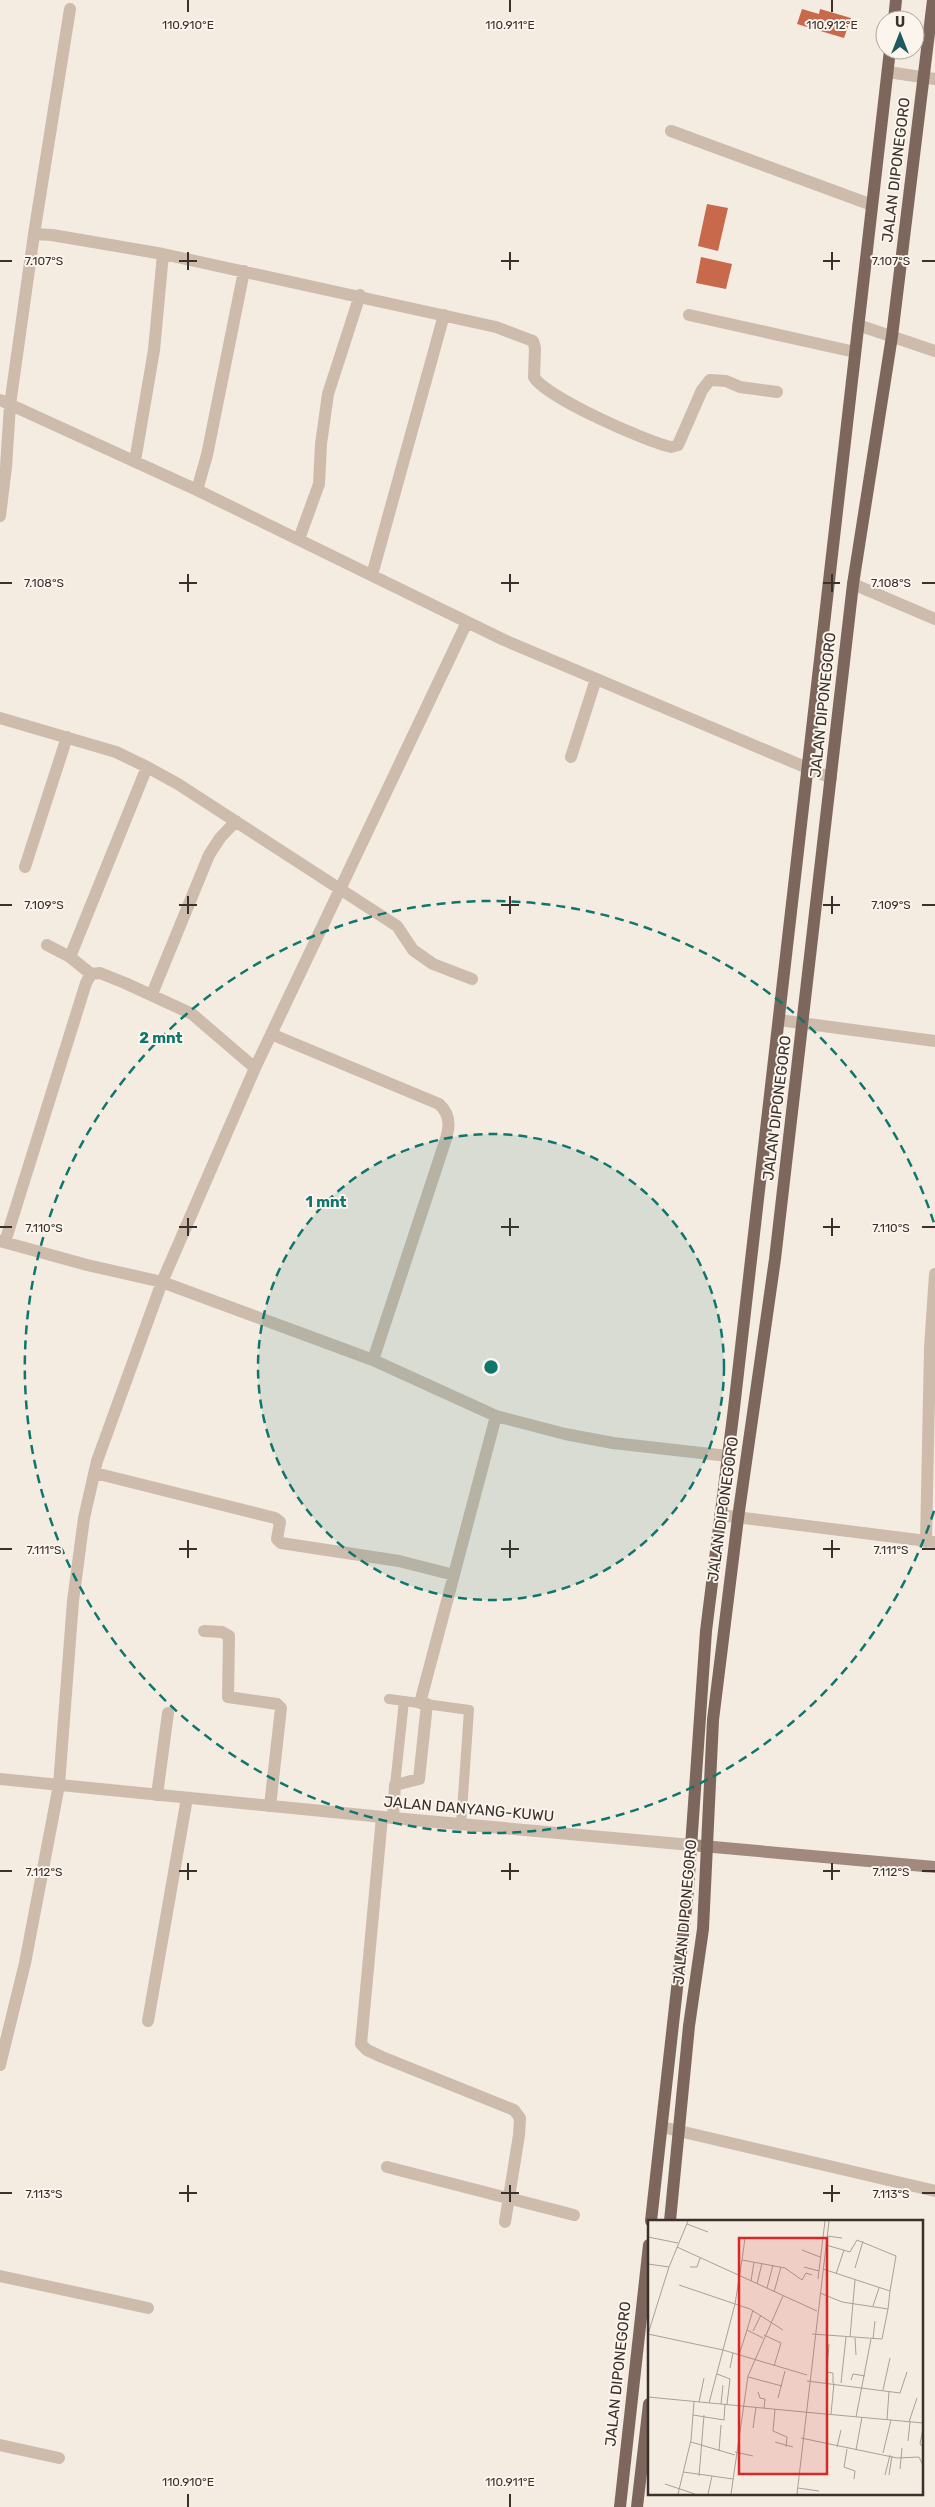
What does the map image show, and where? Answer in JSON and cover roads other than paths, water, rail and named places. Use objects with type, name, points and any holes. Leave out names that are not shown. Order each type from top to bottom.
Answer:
[{"type":"main road","name":"JALAN DIPONEGORO","points":[[670,2220],[689,2026],[703,1929],[713,1720],[738,1518],[775,1259],[852,584],[892,336],[930,78],[933,0]]},
{"type":"main road","name":"JALAN DIPONEGORO","points":[[651,2220],[688,1890],[706,1631],[779,1020],[806,768],[889,60]]},
{"type":"main road","name":"JALAN DANYANG-KUWU","points":[[691,1845],[708,1845],[935,1867]]},
{"type":"main road","name":"JALAN DIPONEGORO","points":[[620,2507],[648,2254]]},
{"type":"main road","points":[[637,2507],[648,2413]]},
{"type":"street","points":[[0,516],[6,467],[5,402],[70,9]]},
{"type":"street","points":[[888,72],[930,78]]},
{"type":"street","points":[[671,131],[872,205]]},
{"type":"street","points":[[34,234],[52,235],[163,254],[360,295],[496,327],[531,339],[535,348],[534,377],[551,392],[599,418],[666,446],[671,447],[678,444],[702,390],[710,380],[726,381],[740,387],[777,392]]},
{"type":"street","points":[[135,461],[154,350],[163,254]]},
{"type":"street","points":[[196,490],[207,455],[244,271]]},
{"type":"street","points":[[300,539],[320,484],[321,444],[328,394],[360,295]]},
{"type":"street","points":[[372,575],[444,315]]},
{"type":"street","points":[[689,315],[855,352]]},
{"type":"street","points":[[858,325],[935,350]]},
{"type":"street","points":[[5,402],[300,539],[467,622],[596,679],[831,778]]},
{"type":"street","points":[[852,584],[935,619]]},
{"type":"street","points":[[0,2064],[25,1963],[59,1785],[73,1601],[84,1518],[94,1473],[162,1282],[255,1068],[342,889],[467,622]]},
{"type":"street","points":[[571,757],[596,679]]},
{"type":"street","points":[[0,718],[116,752],[147,767],[236,821],[397,926],[413,950],[433,964],[472,979]]},
{"type":"street","points":[[25,867],[67,737]]},
{"type":"street","points":[[70,957],[147,767]]},
{"type":"street","points":[[152,994],[209,855],[220,838],[236,821]]},
{"type":"street","points":[[47,945],[70,957],[91,974],[100,973],[152,994],[192,1014],[255,1068]]},
{"type":"street","points":[[91,974],[83,992],[2,1241],[87,1265],[162,1282],[374,1360],[496,1416],[565,1434],[614,1443],[728,1456]]},
{"type":"street","points":[[779,1020],[935,1041]]},
{"type":"street","points":[[271,1034],[440,1104],[448,1115],[448,1129],[442,1152],[374,1360]]},
{"type":"street","points":[[720,1515],[930,1542],[935,1274]]},
{"type":"street","points":[[496,1416],[454,1575],[424,1704],[419,1778],[395,1785],[387,1818],[361,2044],[367,2050],[382,2057],[514,2110],[520,2118],[519,2135],[505,2222]]},
{"type":"street","points":[[94,1473],[275,1518],[280,1522],[277,1539],[282,1543],[399,1561],[454,1575]]},
{"type":"street","points":[[204,1631],[222,1632],[229,1636],[228,1697],[277,1704],[281,1708],[270,1806]]},
{"type":"street","points":[[157,1795],[168,1712]]},
{"type":"street","name":"JALAN DANYANG-KUWU","points":[[0,1778],[387,1818],[691,1845]]},
{"type":"street","points":[[148,2021],[187,1798]]},
{"type":"street","points":[[662,2127],[935,2191]]},
{"type":"street","points":[[387,2167],[574,2215]]},
{"type":"street","points":[[0,2276],[148,2308]]},
{"type":"street","points":[[0,2445],[59,2458]]},
{"type":"lane","points":[[389,1699],[469,1710],[461,1825]]},
{"type":"lane","points":[[395,1785],[404,1701]]}]
